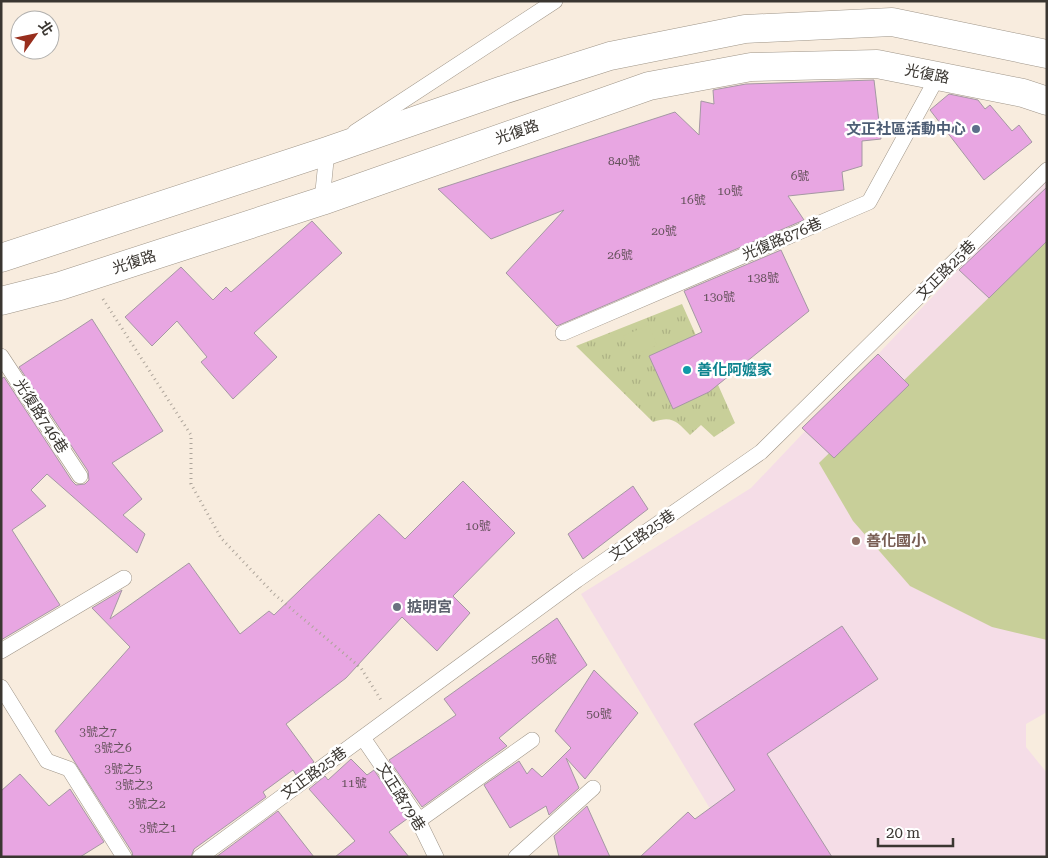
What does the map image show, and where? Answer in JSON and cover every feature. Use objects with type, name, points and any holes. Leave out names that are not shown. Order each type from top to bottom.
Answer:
[{"type":"street","points":[[1,258],[610,56],[746,30],[892,22],[1047,54]]},
{"type":"street","name":"光復路","points":[[1,301],[89,277],[322,201],[649,86],[751,67],[877,64],[1023,93],[1047,101]]},
{"type":"lane","points":[[322,201],[327,151],[554,1]]},
{"type":"lane","name":"光復路876巷","points":[[563,333],[869,202],[938,76]]},
{"type":"lane","name":"文正路25巷","points":[[200,857],[577,580],[761,452],[1047,170]]},
{"type":"lane","name":"光復路746巷","points":[[1,356],[80,476]]},
{"type":"lane","points":[[1,651],[124,578]]},
{"type":"lane","points":[[1,688],[48,761],[69,769],[124,857]]},
{"type":"lane","name":"文正路79巷","points":[[363,738],[418,821],[436,857]]},
{"type":"lane","points":[[418,821],[532,740]]},
{"type":"lane","points":[[516,857],[593,788]]},
{"type":"path","points":[[89,277],[191,435],[191,484],[221,538],[274,594],[361,668],[392,717]]},
{"type":"shaded area","name":"善化國小","points":[[1047,176],[1047,712],[1026,724],[1026,747],[1047,773],[1047,857],[739,857],[581,594],[751,488]]},
{"type":"green space","points":[[1047,241],[1047,640],[992,627],[910,586],[853,521],[819,463]]},
{"type":"green space","points":[[682,304],[735,423],[714,437],[701,425],[690,435],[682,426],[674,421],[665,419],[653,422],[576,346]]},
{"type":"green space","points":[[649,325],[657,345],[632,356],[623,336]]},
{"type":"building","points":[[874,80],[881,139],[862,141],[862,166],[842,172],[844,190],[788,196],[804,220],[557,326],[506,273],[564,210],[491,239],[438,189],[675,112],[699,135],[701,101],[714,104],[713,90],[746,84]]},
{"type":"building","name":"文正社區活動中心","points":[[949,94],[978,100],[985,109],[990,105],[1012,131],[1019,125],[1032,142],[984,180],[930,110]]},
{"type":"building","points":[[1047,187],[1047,241],[989,298],[959,270]]},
{"type":"building","points":[[312,221],[342,253],[254,333],[277,357],[233,399],[201,362],[207,357],[177,321],[152,346],[125,317],[181,267],[213,300],[226,287],[231,292]]},
{"type":"building","points":[[781,250],[809,311],[709,392],[673,409],[649,356],[702,332],[684,291]]},
{"type":"building","points":[[92,319],[163,431],[112,463],[142,499],[123,515],[145,534],[137,553],[47,474],[31,490],[46,506],[12,530],[60,605],[1,640],[1,379],[4,377],[72,481],[76,485],[85,484],[89,480],[88,471],[19,367]]},
{"type":"building","points":[[878,354],[909,385],[834,458],[802,428]]},
{"type":"building","points":[[463,481],[515,533],[453,596],[470,613],[437,651],[402,617],[346,678],[286,724],[314,762],[296,775],[293,770],[263,792],[266,797],[194,849],[191,857],[133,857],[132,852],[55,731],[130,647],[92,608],[122,590],[110,619],[189,563],[240,634],[269,611],[274,615],[379,514],[405,539]]},
{"type":"building","points":[[633,486],[648,509],[583,559],[568,534]]},
{"type":"building","points":[[557,618],[587,665],[499,738],[507,746],[422,807],[389,760],[456,715],[444,699]]},
{"type":"building","points":[[842,626],[878,679],[767,754],[832,857],[640,857],[688,812],[695,819],[735,790],[694,724]]},
{"type":"building","points":[[594,670],[638,713],[585,779],[566,758],[579,788],[549,815],[546,806],[510,828],[484,785],[519,761],[527,774],[532,768],[542,777],[571,748],[555,731]]},
{"type":"building","points":[[351,759],[367,775],[374,770],[407,819],[389,832],[409,857],[335,857],[355,841],[309,789],[325,776],[328,780]]},
{"type":"building","points":[[20,774],[49,806],[70,789],[104,842],[80,857],[1,857],[1,791]]},
{"type":"building","points":[[587,806],[610,857],[559,857],[554,836]]},
{"type":"building","points":[[278,811],[314,857],[216,857]]},
{"type":"place","name":"文正社區活動中心","points":[[976,129]]},
{"type":"place","name":"善化阿嬤家","points":[[687,370]]},
{"type":"place","name":"善化國小","points":[[856,541]]},
{"type":"place","name":"掂明宮","points":[[397,607]]}]
